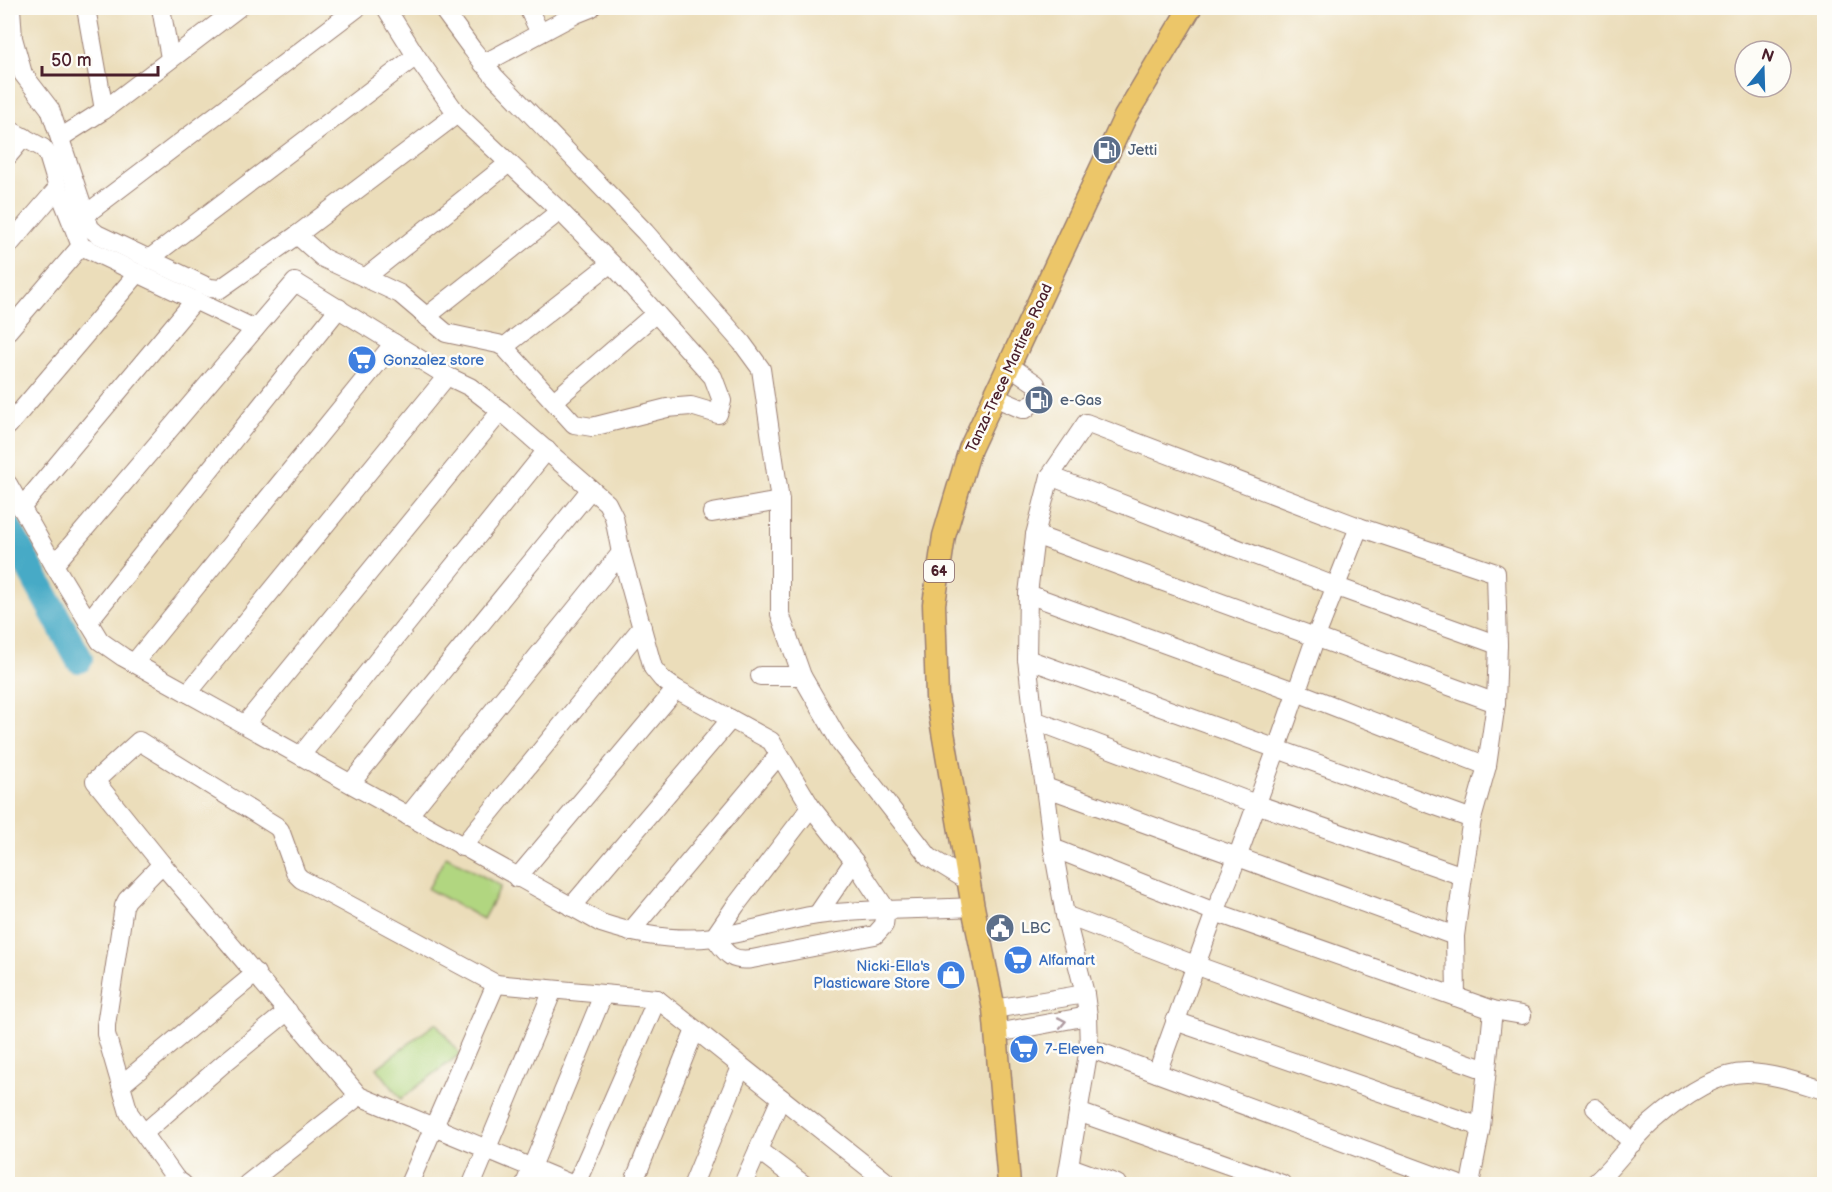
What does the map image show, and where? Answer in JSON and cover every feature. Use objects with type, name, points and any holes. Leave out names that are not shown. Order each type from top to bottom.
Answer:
[{"type":"main road","name":"Tanza-Trece Martires Road","points":[[1008,1185],[994,1009],[973,907],[937,697],[934,604],[944,536],[970,449],[994,397],[1125,117],[1190,8]]},
{"type":"street","points":[[11,8],[13,38],[23,74],[50,109],[90,228],[195,300],[255,328]]},
{"type":"street","points":[[86,8],[104,110]]},
{"type":"street","points":[[161,8],[170,58]]},
{"type":"street","points":[[60,138],[104,110],[238,8]]},
{"type":"street","points":[[85,215],[357,8]]},
{"type":"street","points":[[297,235],[323,258],[400,294],[446,333],[504,347],[574,424],[592,427],[667,408],[691,406],[718,414],[722,401],[713,377],[611,263],[560,211],[457,114],[416,56],[387,8]]},
{"type":"street","points":[[442,8],[483,64],[645,232],[742,343],[760,369],[780,501],[780,614],[802,676],[841,744],[928,857],[969,881]]},
{"type":"street","points":[[528,8],[540,33]]},
{"type":"street","points":[[483,64],[591,8]]},
{"type":"street","points":[[8,426],[143,266],[416,56]]},
{"type":"street","points":[[81,246],[220,290],[457,114]]},
{"type":"street","points":[[8,129],[43,147],[48,155],[58,188],[81,246]]},
{"type":"street","points":[[8,156],[24,138]]},
{"type":"street","points":[[366,277],[509,163]]},
{"type":"street","points":[[8,246],[58,188]]},
{"type":"street","points":[[426,316],[560,211]]},
{"type":"street","points":[[8,331],[81,246]]},
{"type":"street","points":[[504,347],[611,263]]},
{"type":"street","points":[[54,565],[295,282],[447,376],[470,387],[607,503],[614,517],[621,553],[653,668],[662,679],[676,689],[771,741],[811,807],[854,861],[886,909],[884,925],[875,935],[752,959],[732,958],[714,937]]},
{"type":"street","points":[[21,508],[195,300]]},
{"type":"street","points":[[88,622],[339,308]]},
{"type":"street","points":[[554,401],[656,314]]},
{"type":"street","points":[[134,663],[394,343]]},
{"type":"street","points":[[994,397],[1026,409],[1035,397],[1035,384],[1010,366]]},
{"type":"street","points":[[188,693],[447,376]]},
{"type":"street","points":[[245,724],[501,411]]},
{"type":"street","points":[[1117,1185],[1068,1176],[1089,1048],[1088,1016],[1065,915],[1053,848],[1027,659],[1028,594],[1035,535],[1050,476],[1086,423],[1359,527],[1497,573],[1496,703],[1487,766],[1472,819],[1462,876],[1455,936],[1456,997]]},
{"type":"street","points":[[301,755],[547,450]]},
{"type":"street","points":[[1050,476],[1337,587],[1498,645]]},
{"type":"street","points":[[8,484],[100,641],[134,663],[601,923],[630,932],[669,938],[714,937],[817,915],[886,909],[973,907]]},
{"type":"street","points":[[351,783],[591,489]]},
{"type":"street","points":[[712,513],[780,501]]},
{"type":"street","points":[[1157,1073],[1195,965],[1237,858],[1359,527]]},
{"type":"street","points":[[1035,535],[1496,703]]},
{"type":"street","points":[[408,816],[621,553]]},
{"type":"street","points":[[1028,594],[1297,692],[1487,766]]},
{"type":"street","points":[[462,847],[642,627]]},
{"type":"street","points":[[1027,659],[1472,819]]},
{"type":"street","points":[[760,675],[802,676]]},
{"type":"street","points":[[517,878],[676,689]]},
{"type":"street","points":[[571,907],[731,719]]},
{"type":"street","points":[[1034,720],[1256,804],[1462,876]]},
{"type":"street","points":[[571,1185],[529,1176],[487,1149],[359,1096],[162,864],[95,781],[139,741],[276,826],[280,830],[296,874],[301,879],[496,984],[657,999],[889,1185]]},
{"type":"street","points":[[630,932],[778,756]]},
{"type":"street","points":[[1045,787],[1455,936]]},
{"type":"street","points":[[714,937],[735,905],[811,807]]},
{"type":"street","points":[[1053,848],[1215,912],[1493,1010],[1522,1015]]},
{"type":"street","points":[[817,915],[854,861]]},
{"type":"street","points":[[162,864],[127,900],[124,906],[106,1034],[129,1113],[176,1179],[183,1185]]},
{"type":"street","points":[[1065,915],[1195,965],[1486,1070]]},
{"type":"street","points":[[121,1084],[256,973]]},
{"type":"street","points":[[409,1185],[496,984]]},
{"type":"street","points":[[472,1185],[553,990]]},
{"type":"street","points":[[994,1009],[1084,994]]},
{"type":"street","points":[[529,1176],[603,995]]},
{"type":"street","points":[[576,1185],[657,999]]},
{"type":"street","points":[[1470,1185],[1481,1127],[1493,1010]]},
{"type":"street","points":[[144,1133],[288,1011]]},
{"type":"street","points":[[997,1033],[1088,1016]]},
{"type":"street","points":[[1175,1021],[1481,1127]]},
{"type":"street","points":[[633,1185],[695,1030]]},
{"type":"street","points":[[1089,1048],[1457,1185]]},
{"type":"street","points":[[693,1185],[741,1067]]},
{"type":"street","points":[[1594,1185],[1650,1124],[1691,1093],[1718,1078],[1746,1073],[1788,1080],[1824,1090]]},
{"type":"street","points":[[247,1185],[359,1096]]},
{"type":"street","points":[[744,1185],[781,1098]]},
{"type":"street","points":[[1595,1108],[1633,1143]]},
{"type":"street","points":[[1078,1112],[1282,1185]]},
{"type":"street","points":[[758,1150],[804,1185]]},
{"type":"green space","points":[[446,856],[501,886],[483,919],[428,889]]},
{"type":"green space","points":[[436,1023],[460,1054],[401,1099],[377,1068]]},
{"type":"waterway","points":[[8,528],[79,659]]},
{"type":"place","name":"Jetti","points":[[1107,150]]},
{"type":"place","name":"Gonzalez store","points":[[362,360]]},
{"type":"place","name":"e-Gas","points":[[1039,400]]},
{"type":"place","name":"LBC","points":[[1000,928]]},
{"type":"place","name":"Alfamart","points":[[1018,960]]},
{"type":"place","name":"Nicki-Ella's Plasticware Store","points":[[951,975]]},
{"type":"place","name":"7-Eleven","points":[[1024,1049]]}]
